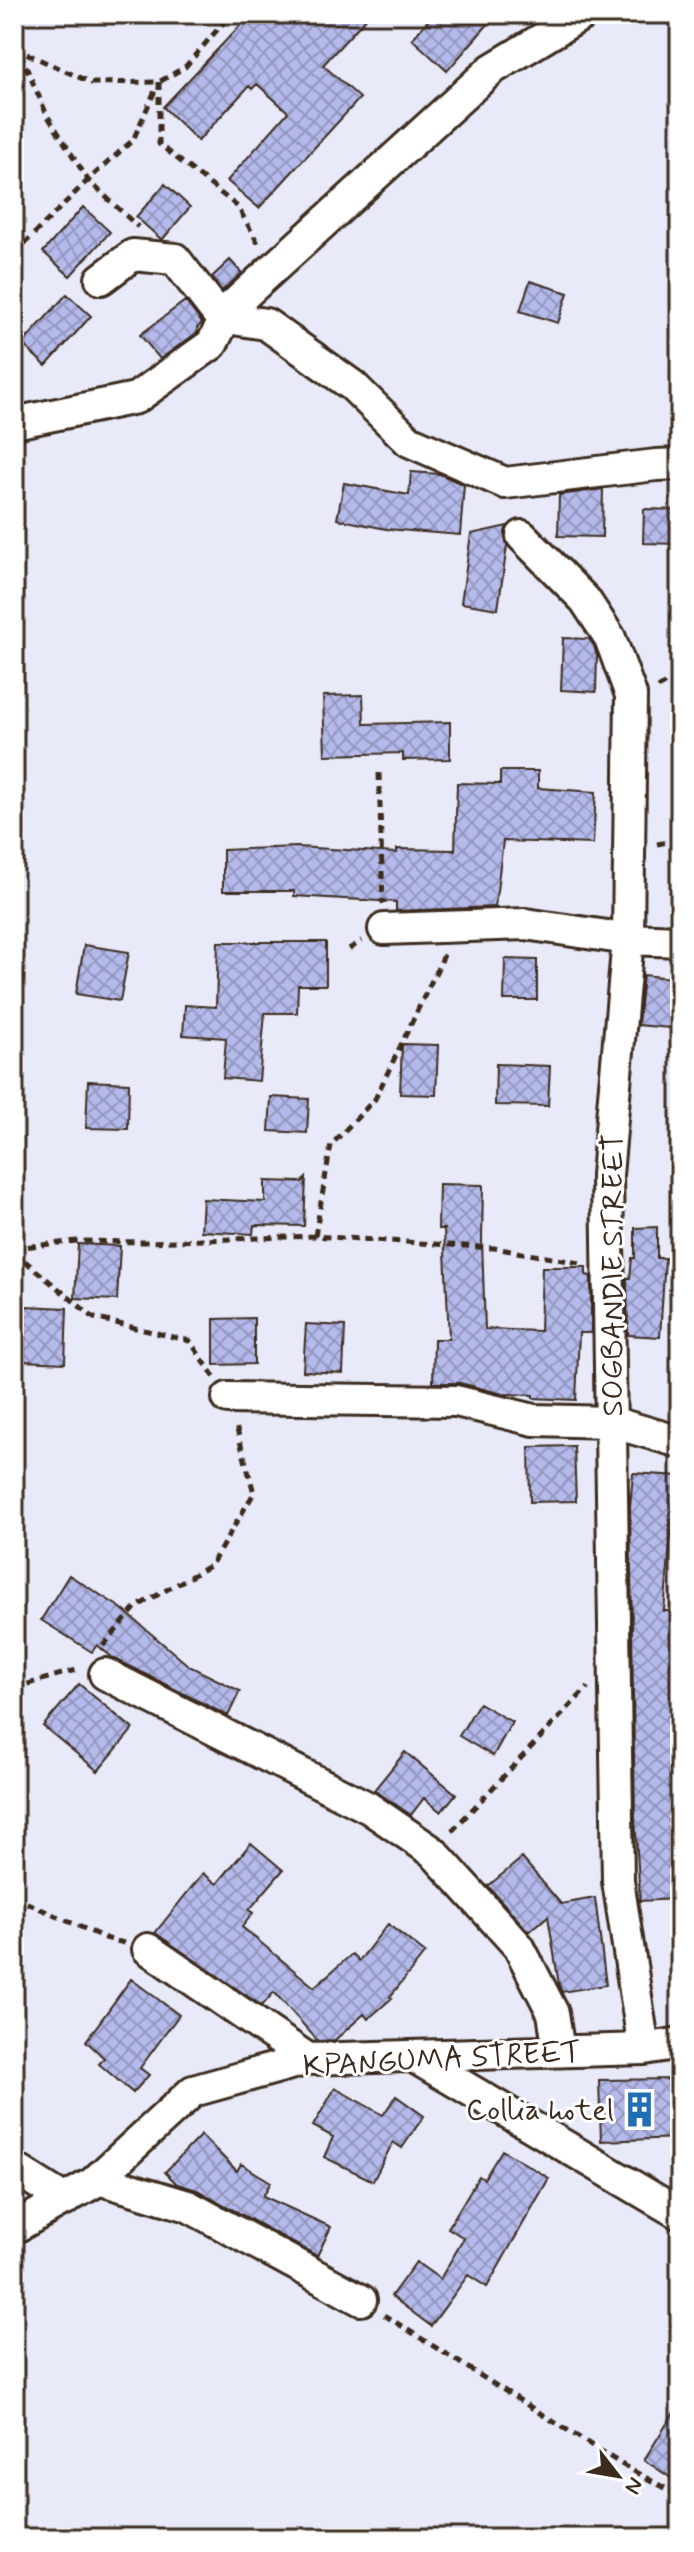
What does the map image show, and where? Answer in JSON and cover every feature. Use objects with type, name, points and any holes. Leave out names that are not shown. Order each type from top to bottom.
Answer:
[{"type":"street","points":[[220,317],[492,69],[583,14]]},
{"type":"street","points":[[14,423],[136,398],[212,344],[220,328],[220,317],[175,259],[133,255],[101,279]]},
{"type":"street","points":[[220,317],[266,324],[353,386],[409,441],[505,483],[680,464]]},
{"type":"street","name":"SOGBANDIE STREET","points":[[522,536],[585,600],[610,638],[631,695],[628,939],[607,1175],[618,1881],[644,2049]]},
{"type":"street","points":[[384,929],[525,924],[628,939],[680,941]]},
{"type":"street","points":[[228,1398],[456,1401],[534,1420],[611,1422],[673,1438]]},
{"type":"street","points":[[96,1666],[369,1808],[433,1852],[519,1947],[553,2013],[559,2051]]},
{"type":"street","points":[[148,1949],[308,2059]]},
{"type":"street","name":"KPANGUMA STREET","points":[[14,2228],[98,2179],[193,2091],[308,2059],[644,2049],[680,2043]]},
{"type":"street","points":[[414,2057],[680,2214]]},
{"type":"street","points":[[14,2168],[65,2200]]},
{"type":"street","points":[[98,2179],[188,2206],[361,2300]]},
{"type":"path","points":[[14,48],[92,83],[159,82],[185,67],[231,14]]},
{"type":"path","points":[[20,53],[47,115],[88,180],[142,230]]},
{"type":"path","points":[[14,254],[133,140],[159,82]]},
{"type":"path","points":[[159,82],[159,144],[238,207],[273,269]]},
{"type":"path","points":[[379,773],[384,929]]},
{"type":"path","points":[[315,1236],[331,1145],[375,1099],[445,954],[443,925]]},
{"type":"path","points":[[14,1250],[77,1241],[144,1242],[315,1236],[494,1248],[609,1268]]},
{"type":"path","points":[[14,1250],[94,1318],[190,1341],[228,1398],[254,1493],[211,1565],[136,1607],[96,1666],[14,1688]]},
{"type":"path","points":[[433,1852],[594,1681],[614,1678]]},
{"type":"path","points":[[14,1897],[105,1938],[148,1949]]},
{"type":"path","points":[[361,2300],[626,2467],[680,2496]]},
{"type":"building","points":[[251,14],[370,14],[323,65],[360,98],[259,208],[227,181],[288,112],[257,84],[252,89],[249,86],[198,141],[163,107]]},
{"type":"building","points":[[434,14],[497,14],[447,71],[412,39]]},
{"type":"building","points":[[165,184],[190,207],[162,240],[136,217]]},
{"type":"building","points":[[83,207],[110,232],[70,276],[43,252]]},
{"type":"building","points":[[230,260],[242,273],[222,291],[212,277]]},
{"type":"building","points":[[530,281],[568,293],[558,323],[520,311]]},
{"type":"building","points":[[67,294],[91,316],[46,366],[22,344]]},
{"type":"building","points":[[185,301],[202,323],[197,328],[198,332],[160,359],[140,335]]},
{"type":"building","points":[[411,472],[440,474],[464,485],[460,535],[386,529],[337,519],[344,483],[409,495]]},
{"type":"building","points":[[603,489],[602,537],[558,536],[559,495]]},
{"type":"building","points":[[644,509],[680,510],[680,544],[643,543]]},
{"type":"building","points":[[507,526],[498,609],[461,603],[471,534]]},
{"type":"building","points":[[563,638],[589,639],[594,646],[597,656],[596,692],[561,690]]},
{"type":"building","points":[[363,695],[364,724],[450,722],[450,759],[403,760],[403,753],[325,755],[323,696]]},
{"type":"building","points":[[500,771],[538,771],[538,788],[596,792],[593,844],[503,841],[495,907],[396,911],[396,902],[294,896],[294,891],[223,891],[223,850],[297,847],[397,853],[397,849],[455,850],[457,783],[500,784]]},
{"type":"building","points":[[218,942],[326,942],[326,985],[298,985],[297,1013],[265,1013],[259,1081],[223,1078],[226,1038],[183,1035],[185,1005],[216,1007]]},
{"type":"building","points":[[84,945],[129,952],[120,1001],[76,994]]},
{"type":"building","points":[[505,959],[537,960],[537,1000],[504,1000]]},
{"type":"building","points":[[643,975],[680,979],[680,1029],[638,1025]]},
{"type":"building","points":[[402,1044],[438,1045],[436,1095],[400,1094]]},
{"type":"building","points":[[496,1064],[550,1066],[548,1106],[495,1105]]},
{"type":"building","points":[[88,1081],[129,1083],[128,1129],[86,1128]]},
{"type":"building","points":[[271,1097],[309,1099],[307,1133],[269,1131]]},
{"type":"building","points":[[306,1178],[304,1226],[254,1225],[253,1234],[201,1231],[203,1199],[265,1202],[265,1181],[302,1182]]},
{"type":"building","points":[[439,1184],[483,1185],[485,1329],[540,1331],[542,1267],[586,1267],[586,1275],[591,1276],[591,1333],[579,1333],[576,1400],[503,1394],[460,1383],[433,1383],[434,1339],[449,1339],[444,1229],[438,1229]]},
{"type":"building","points":[[657,1227],[657,1258],[665,1258],[660,1337],[628,1335],[627,1278],[630,1278],[632,1258],[635,1258],[635,1228]]},
{"type":"building","points":[[78,1244],[120,1246],[117,1300],[75,1298]]},
{"type":"building","points":[[25,1306],[67,1308],[65,1363],[22,1361]]},
{"type":"building","points":[[254,1318],[254,1364],[214,1365],[214,1319]]},
{"type":"building","points":[[306,1324],[345,1326],[343,1373],[303,1371]]},
{"type":"building","points":[[574,1446],[576,1501],[530,1502],[529,1447]]},
{"type":"building","points":[[633,1473],[680,1476],[680,1514],[673,1514],[664,1611],[680,1611],[680,1701],[678,1733],[672,1733],[674,1816],[670,1816],[675,1899],[640,1901],[635,1817],[630,1508]]},
{"type":"building","points":[[69,1575],[121,1608],[189,1666],[240,1691],[228,1716],[113,1658],[97,1645],[92,1652],[41,1620]]},
{"type":"building","points":[[79,1684],[133,1729],[98,1771],[43,1726]]},
{"type":"building","points":[[479,1703],[512,1722],[493,1756],[459,1736]]},
{"type":"building","points":[[405,1752],[456,1794],[441,1812],[424,1798],[411,1815],[374,1790]]},
{"type":"building","points":[[251,1843],[283,1870],[249,1910],[253,1913],[242,1927],[314,1987],[352,1954],[359,1961],[388,1924],[425,1953],[392,1998],[368,2019],[364,2014],[335,2040],[318,2041],[274,1992],[262,2006],[155,1933],[203,1873],[217,1884]]},
{"type":"building","points":[[522,1858],[561,1904],[595,1898],[606,1985],[562,1992],[548,1916],[529,1932],[488,1886]]},
{"type":"building","points":[[131,1979],[179,2015],[140,2068],[149,2075],[133,2093],[99,2064],[104,2058],[86,2041]]},
{"type":"building","name":"Collia hotel","points":[[680,2079],[680,2138],[601,2141],[599,2080]]},
{"type":"building","points":[[335,2088],[383,2115],[396,2096],[424,2116],[402,2148],[393,2142],[373,2181],[324,2157],[333,2137],[313,2126]]},
{"type":"building","points":[[201,2135],[237,2171],[241,2164],[271,2182],[263,2196],[331,2227],[317,2256],[197,2190],[177,2184],[165,2172]]},
{"type":"building","points":[[502,2150],[549,2178],[487,2287],[468,2275],[431,2326],[391,2296],[416,2262],[440,2279],[464,2238],[448,2228],[479,2176],[484,2179]]},
{"type":"building","points":[[680,2403],[680,2484],[644,2460]]},
{"type":"place","name":"Collia hotel","points":[[640,2109]]}]
